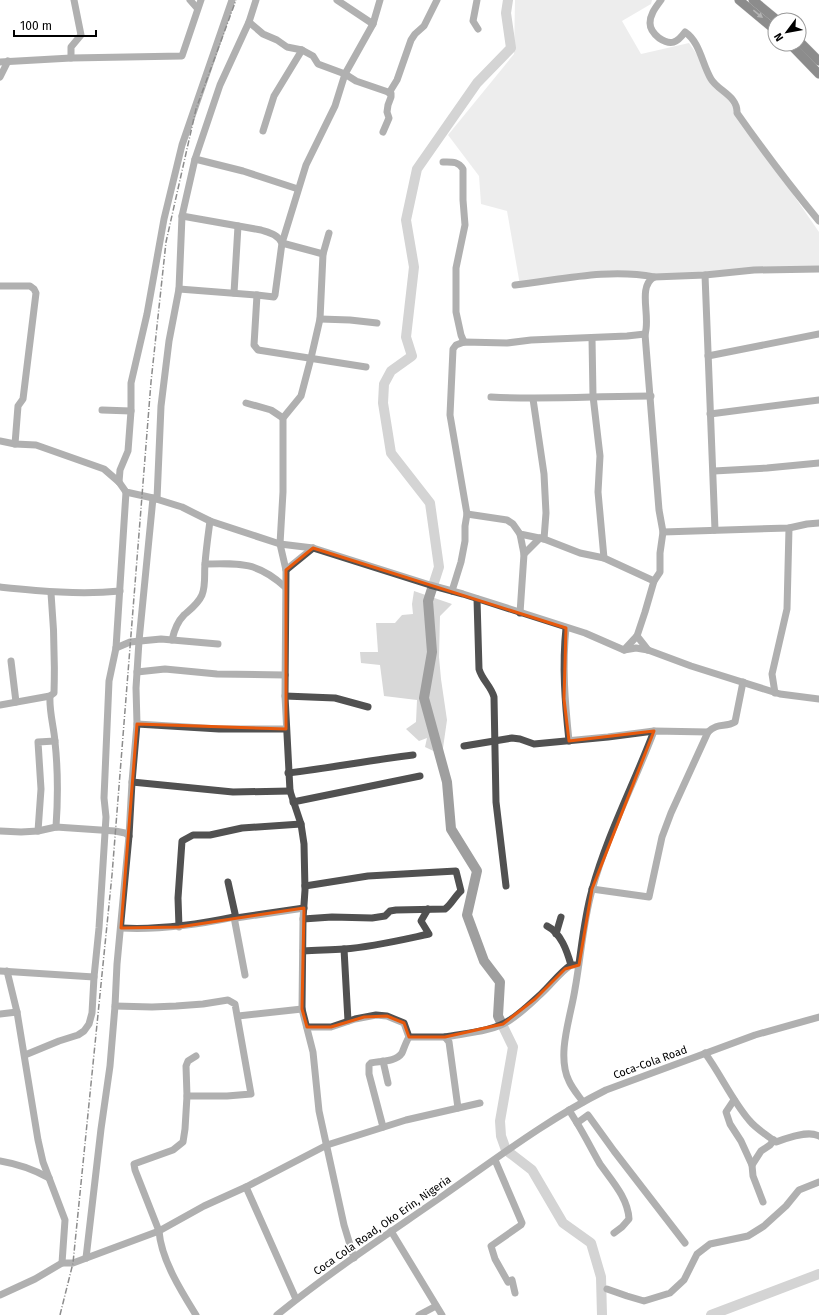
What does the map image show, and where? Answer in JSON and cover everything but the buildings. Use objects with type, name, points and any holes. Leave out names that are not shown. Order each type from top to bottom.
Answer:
[{"type":"main road","points":[[739,0],[767,23]]},
{"type":"main road","points":[[753,0],[767,12]]},
{"type":"main road","points":[[807,49],[819,60]]},
{"type":"main road","points":[[798,52],[819,74]]},
{"type":"street","points":[[71,58],[71,47],[80,35],[74,0]]},
{"type":"street","points":[[190,0],[197,8]]},
{"type":"street","points":[[0,62],[71,58],[182,56],[197,8],[201,0]]},
{"type":"street","points":[[119,482],[120,470],[128,451],[131,411],[131,383],[148,314],[164,219],[182,145],[232,0]]},
{"type":"street","points":[[86,1258],[95,1172],[110,1066],[137,724],[136,688],[139,641],[155,499],[161,406],[169,341],[178,289],[182,216],[195,159],[220,85],[249,22],[256,0]]},
{"type":"street","points":[[337,0],[373,24]]},
{"type":"street","points":[[178,289],[274,297],[282,243],[306,165],[335,106],[345,74],[373,24],[380,0]]},
{"type":"street","points":[[389,93],[397,80],[411,40],[424,26],[437,0]]},
{"type":"street","points":[[477,0],[473,21],[478,29]]},
{"type":"street","points":[[661,0],[653,12],[650,23],[654,34],[665,43],[680,39],[685,32],[695,42],[712,80],[735,102],[737,113],[760,147],[819,221]]},
{"type":"street","points":[[249,22],[263,34],[277,40],[287,47],[302,50],[313,56],[318,64],[391,93],[387,112],[389,118],[383,132]]},
{"type":"street","points":[[263,131],[274,96],[302,50]]},
{"type":"street","points":[[0,77],[8,61]]},
{"type":"street","points":[[195,159],[243,171],[298,189]]},
{"type":"street","points":[[443,162],[456,162],[463,169],[465,225],[456,268],[456,312],[464,342]]},
{"type":"street","points":[[182,216],[274,234],[282,243],[323,254]]},
{"type":"street","points":[[234,293],[238,226]]},
{"type":"street","points":[[329,233],[323,254],[320,319],[311,358],[301,396],[283,418],[283,492],[280,544],[286,570],[286,729],[288,773],[290,791],[301,824],[304,844],[305,886],[302,1009],[313,1052],[319,1111],[344,1225],[354,1258]]},
{"type":"street","points":[[515,285],[607,274],[642,275],[654,277],[705,275],[754,270],[819,269]]},
{"type":"street","points":[[705,275],[710,414],[714,471],[715,530]]},
{"type":"street","points":[[624,650],[637,636],[654,581],[660,572],[660,553],[663,532],[659,503],[645,334],[648,320],[645,290],[646,284],[654,277]]},
{"type":"street","points":[[0,286],[30,286],[34,289],[36,294],[23,399],[18,406],[15,444]]},
{"type":"street","points":[[257,295],[254,345],[258,350],[366,367]]},
{"type":"street","points":[[320,319],[377,323]]},
{"type":"street","points":[[452,591],[461,562],[465,541],[467,514],[450,415],[453,349],[456,344],[464,342],[507,343],[531,340],[592,338],[645,334]]},
{"type":"street","points":[[708,356],[819,334]]},
{"type":"street","points":[[592,338],[593,396],[600,456],[598,492],[604,558]]},
{"type":"street","points":[[491,397],[533,399],[593,396],[651,396]]},
{"type":"street","points":[[524,554],[542,539],[546,513],[544,480],[533,399]]},
{"type":"street","points":[[710,414],[819,400]]},
{"type":"street","points":[[246,403],[271,410],[283,418]]},
{"type":"street","points":[[102,410],[131,411]]},
{"type":"street","points":[[0,441],[15,444],[36,445],[104,469],[119,482],[126,492],[116,648],[109,681],[104,798],[106,817],[92,1013],[89,1024],[84,1031],[78,1035],[25,1055]]},
{"type":"street","points":[[714,471],[819,463]]},
{"type":"street","points":[[126,492],[182,507],[210,521],[280,544],[313,548],[585,633],[624,650],[636,648],[648,650],[691,666],[775,693],[800,698],[819,699]]},
{"type":"street","points":[[467,514],[507,520],[513,524],[520,534],[524,554],[520,613]]},
{"type":"street","points":[[172,640],[175,628],[184,616],[193,609],[202,596],[205,588],[205,564],[210,521]]},
{"type":"street","points":[[663,532],[790,528],[819,523]]},
{"type":"street","points":[[775,693],[772,674],[787,610],[790,528]]},
{"type":"street","points":[[520,534],[542,539],[580,554],[604,558],[654,581]]},
{"type":"street","points":[[286,570],[313,548]]},
{"type":"street","points":[[205,564],[234,563],[260,568],[274,576],[285,587]]},
{"type":"street","points":[[0,587],[51,593],[94,594],[120,591]]},
{"type":"street","points":[[0,705],[50,696],[54,693],[55,644],[51,593]]},
{"type":"street","points":[[477,599],[479,669],[483,679],[492,689],[494,697],[496,802],[506,886]]},
{"type":"street","points":[[566,628],[564,650],[564,699],[568,741]]},
{"type":"street","points":[[637,636],[648,650]]},
{"type":"street","points":[[116,648],[130,642],[161,639],[218,644]]},
{"type":"street","points":[[11,661],[16,702]]},
{"type":"street","points":[[137,672],[165,669],[217,674],[286,675]]},
{"type":"street","points":[[592,889],[649,897],[662,837],[671,813],[708,732],[715,726],[728,725],[735,722],[744,682]]},
{"type":"street","points":[[50,696],[55,741],[57,806],[56,826]]},
{"type":"street","points":[[286,696],[335,698],[368,707]]},
{"type":"street","points":[[137,724],[219,729],[286,729]]},
{"type":"street","points":[[464,746],[512,738],[534,744],[654,731],[708,732]]},
{"type":"street","points":[[583,1102],[569,1081],[565,1069],[564,1053],[569,1016],[575,989],[575,965],[592,889],[604,853],[654,731]]},
{"type":"street","points":[[38,831],[41,789],[38,742],[55,741]]},
{"type":"street","points":[[288,773],[413,755]]},
{"type":"street","points":[[293,802],[420,776]]},
{"type":"street","points":[[132,782],[233,792],[290,791]]},
{"type":"street","points":[[179,927],[178,898],[182,841],[193,835],[210,835],[242,828],[301,824]]},
{"type":"street","points":[[0,831],[38,831],[56,826],[104,830],[125,833],[129,836]]},
{"type":"street","points":[[303,919],[332,917],[372,918],[385,916],[390,911],[396,910],[445,909],[450,906],[452,900],[461,891],[456,871],[368,876],[305,886]]},
{"type":"street","points":[[228,882],[245,975]]},
{"type":"street","points":[[121,928],[145,929],[179,927],[235,917],[304,908]]},
{"type":"street","points":[[303,951],[344,949],[429,934],[422,920],[428,910]]},
{"type":"street","points":[[556,934],[561,917]]},
{"type":"street","points":[[547,926],[556,934],[575,965]]},
{"type":"street","points":[[344,949],[348,1021]]},
{"type":"street","points":[[409,1037],[445,1036],[484,1030],[503,1024],[535,999],[554,982],[565,969],[575,965]]},
{"type":"street","points":[[62,1263],[66,1220],[43,1162],[17,1012],[3,971],[94,977]]},
{"type":"street","points":[[115,1006],[204,1004],[228,1000],[235,1004],[251,1094],[227,1096],[187,1096]]},
{"type":"street","points":[[238,1016],[302,1009]]},
{"type":"street","points":[[0,1014],[17,1012]]},
{"type":"street","points":[[307,1026],[331,1027],[348,1021],[376,1015],[386,1016],[404,1023],[409,1037],[401,1054],[391,1060],[371,1063],[368,1069],[383,1127]]},
{"type":"street","name":"Coca-Cola Road","points":[[498,1157],[569,1110],[606,1090],[755,1035],[819,1017]]},
{"type":"street","points":[[445,1036],[450,1046],[458,1108]]},
{"type":"street","points":[[705,1053],[734,1100],[750,1122],[776,1142],[795,1136],[815,1134],[819,1136]]},
{"type":"street","points":[[196,1056],[188,1061],[186,1066],[187,1096],[183,1142],[173,1150],[134,1164],[159,1231],[160,1242],[170,1268],[196,1315]]},
{"type":"street","points":[[383,1061],[388,1083]]},
{"type":"street","points":[[734,1100],[726,1112],[730,1124],[741,1141],[752,1165],[753,1176],[764,1202]]},
{"type":"street","points":[[0,1295],[35,1279],[62,1263],[73,1263],[159,1231],[204,1206],[246,1187],[327,1145],[406,1120],[480,1103]]},
{"type":"street","points":[[569,1110],[599,1162],[623,1197],[629,1209],[629,1219],[614,1233]]},
{"type":"street","points":[[577,1122],[588,1115],[685,1243]]},
{"type":"street","points":[[752,1165],[761,1150],[770,1145],[774,1140]]},
{"type":"street","points":[[498,1157],[522,1223],[491,1246],[495,1259],[508,1282],[512,1280],[515,1293]]},
{"type":"street","name":"Coca Cola Road, Oko Erin, Nigeria","points":[[277,1315],[296,1299],[498,1157]]},
{"type":"street","points":[[0,1161],[34,1170],[49,1178]]},
{"type":"street","points":[[34,1170],[43,1162]]},
{"type":"street","points":[[607,1289],[644,1301],[670,1293],[684,1280],[697,1254],[710,1244],[748,1236],[764,1226],[786,1206],[799,1190],[819,1182]]},
{"type":"street","points":[[246,1187],[296,1299]]},
{"type":"street","points":[[391,1232],[442,1315]]},
{"type":"street","points":[[419,1315],[436,1306]]},
{"type":"highlighted area","points":[[313,548],[566,628],[564,699],[569,741],[654,731],[592,889],[579,965],[565,969],[535,999],[503,1024],[445,1037],[409,1037],[404,1023],[387,1016],[364,1017],[331,1027],[307,1027],[302,1009],[304,908],[179,927],[121,928],[137,724],[286,729],[286,570]]},
{"type":"shaded area","points":[[515,0],[652,0],[651,4],[622,21],[641,54],[689,43],[819,232],[819,267],[654,277],[579,273],[520,285],[507,211],[481,204],[479,176],[448,135],[514,54]]},
{"type":"shaded area","points":[[414,591],[452,604],[440,616],[439,657],[447,720],[442,755],[425,747],[427,738],[419,741],[406,729],[416,722],[417,700],[384,696],[380,665],[361,663],[360,652],[378,652],[376,623],[395,623],[402,615],[413,614],[412,604]]},
{"type":"waterway","points":[[508,0],[506,13],[511,48],[477,83],[417,169],[406,220],[414,267],[406,337],[412,356],[391,371],[384,384],[383,403],[391,453],[430,503],[439,567],[428,601],[432,652],[424,698],[447,782],[451,829],[477,871],[467,915],[484,961],[500,982],[498,1016],[513,1047],[500,1121],[501,1136],[506,1150],[532,1170],[563,1223],[591,1243],[601,1277],[602,1315]]},
{"type":"waterway","points":[[711,1315],[819,1274]]},
{"type":"railway","points":[[60,1315],[73,1263],[112,875],[151,382],[166,242],[196,109],[236,0]]}]
